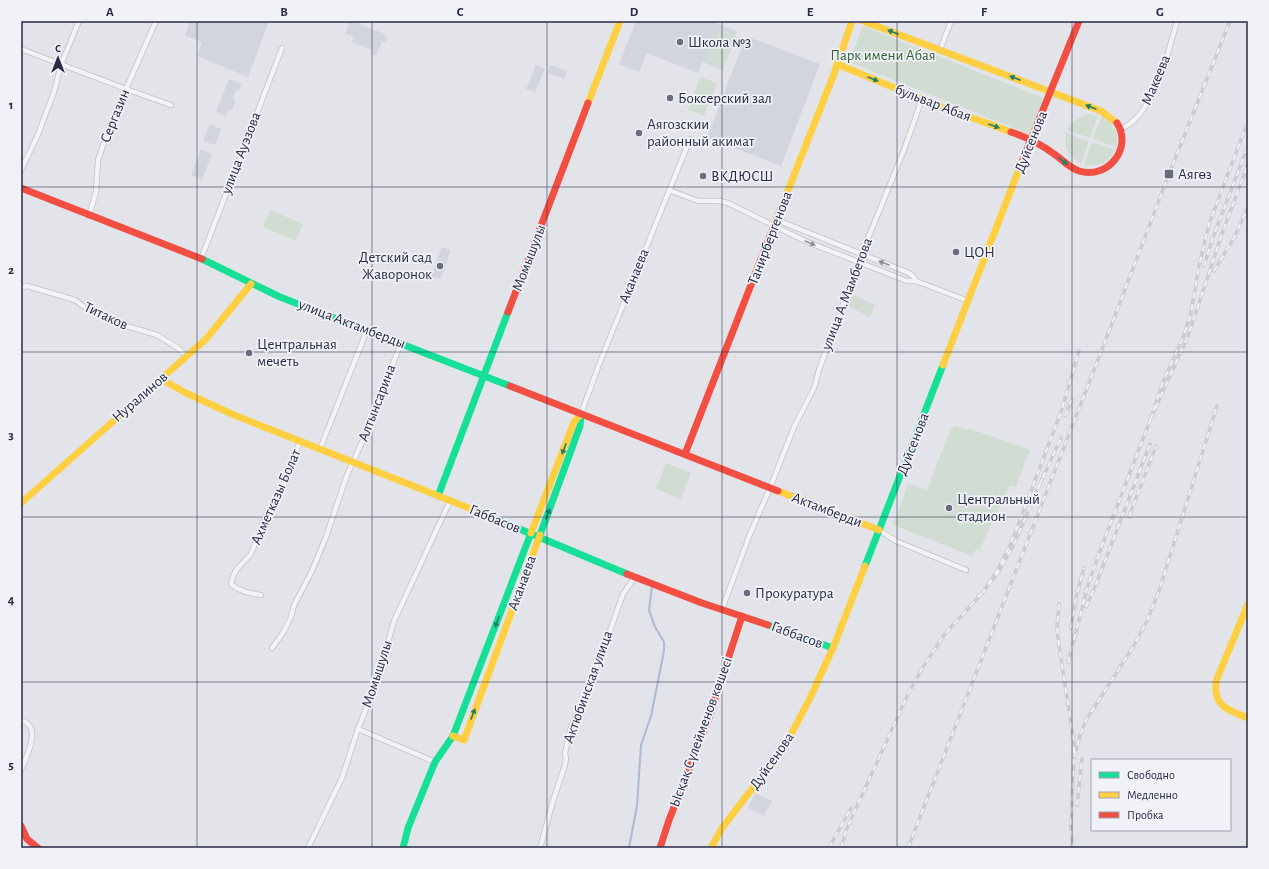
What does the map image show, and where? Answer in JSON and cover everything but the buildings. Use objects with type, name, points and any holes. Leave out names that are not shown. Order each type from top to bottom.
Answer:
[{"type":"street","points":[[21,170],[37,137],[54,92],[61,65],[79,21]]},
{"type":"street","name":"Сергазин","points":[[89,216],[96,192],[98,160],[111,123],[156,21]]},
{"type":"street","name":"Момышулы","points":[[438,496],[483,375],[620,21]]},
{"type":"street","name":"Танирбергенова","points":[[685,454],[834,74],[852,21]]},
{"type":"street","points":[[863,21],[1108,115],[1116,121],[1121,129],[1123,142],[1121,151],[1108,167],[1094,171],[1080,171],[1064,163],[1055,154],[1031,139]]},
{"type":"street","points":[[940,50],[951,21]]},
{"type":"street","name":"Дуйсенова","points":[[711,848],[722,828],[785,746],[809,700],[833,648],[1031,139],[1079,21]]},
{"type":"street","name":"Макеева","points":[[1121,129],[1130,124],[1142,112],[1146,105],[1167,58],[1177,21]]},
{"type":"street","name":"улица Ауэзова","points":[[200,259],[282,48]]},
{"type":"street","points":[[21,49],[126,89],[171,104]]},
{"type":"street","name":"бульвар Абая","points":[[837,64],[922,99],[1031,139]]},
{"type":"street","name":"улица А.Мамбетова","points":[[722,609],[750,534],[794,427],[814,388],[819,370],[858,263],[904,150],[922,99]]},
{"type":"street","name":"Аканаева","points":[[452,736],[464,740],[580,426],[581,414],[600,362],[690,139]]},
{"type":"street","name":"улица Актамберды","points":[[21,188],[200,259],[280,297],[685,454]]},
{"type":"street","points":[[669,190],[698,201],[719,201],[728,203],[776,223],[909,272],[916,281]]},
{"type":"street","points":[[776,223],[805,241],[858,263],[907,281],[916,281],[968,301]]},
{"type":"street","name":"Нуралинов","points":[[21,503],[206,339],[251,284]]},
{"type":"street","name":"Титаков","points":[[21,288],[26,286],[75,300],[90,311],[123,325],[157,335],[178,348],[186,356]]},
{"type":"street","points":[[320,449],[367,330]]},
{"type":"street","name":"Алтынсарина","points":[[272,648],[283,633],[291,617],[294,605],[326,537],[347,476],[369,427],[378,399],[401,343]]},
{"type":"street","name":"Габбасов","points":[[161,379],[186,393],[215,406],[353,463],[539,536],[570,551],[702,603],[833,648]]},
{"type":"street","name":"Аканаева","points":[[403,848],[408,828],[436,762],[452,736],[574,422],[581,414]]},
{"type":"street","name":"Ахметказы Болат","points":[[261,595],[246,593],[236,589],[231,584],[232,576],[237,568],[251,554],[266,514],[277,502],[300,441]]},
{"type":"street","name":"Актамберди","points":[[685,454],[879,530],[896,541],[966,570]]},
{"type":"street","name":"Момышулы","points":[[308,848],[342,778],[358,729],[376,684],[394,622],[450,501]]},
{"type":"street","name":"Актюбинская улица","points":[[540,848],[553,800],[565,765],[565,753],[571,727],[599,662],[623,594],[635,577]]},
{"type":"street","points":[[1248,604],[1215,688],[1216,699],[1225,708],[1248,717]]},
{"type":"street","name":"Ысқақ Сүлейменов көшесі","points":[[660,848],[671,814],[708,718],[742,616]]},
{"type":"street","points":[[21,720],[29,725],[32,737],[29,751],[21,770]]},
{"type":"street","points":[[358,729],[436,762]]},
{"type":"street","points":[[21,826],[32,845],[38,848]]},
{"type":"shaded area","points":[[190,21],[269,21],[248,77],[197,56],[202,42],[185,36]]},
{"type":"shaded area","points":[[350,21],[360,22],[359,24],[385,34],[384,36],[388,37],[386,42],[382,41],[376,56],[370,54],[372,50],[352,42],[354,37],[345,34]]},
{"type":"shaded area","name":"Школа №3","points":[[636,21],[710,21],[737,31],[723,70],[702,62],[698,73],[647,53],[639,72],[619,64]]},
{"type":"shaded area","points":[[746,36],[820,64],[781,166],[707,138]]},
{"type":"shaded area","points":[[536,65],[545,69],[535,92],[526,89]]},
{"type":"shaded area","points":[[550,65],[567,71],[564,79],[547,73]]},
{"type":"shaded area","points":[[229,79],[242,84],[239,90],[237,89],[233,98],[236,100],[232,110],[229,109],[226,116],[216,112]]},
{"type":"shaded area","points":[[210,124],[221,129],[215,145],[203,141]]},
{"type":"shaded area","points":[[201,149],[212,154],[202,180],[191,175]]},
{"type":"shaded area","name":"Детский сад Жаворонок","points":[[442,247],[451,250],[441,279],[431,276]]},
{"type":"shaded area","points":[[755,793],[772,801],[764,816],[748,808]]},
{"type":"green space","name":"Парк имени Абая","points":[[863,26],[1043,98],[1029,134],[849,62]]},
{"type":"green space","points":[[719,29],[735,35],[723,68],[706,61]]},
{"type":"green space","points":[[700,77],[717,83],[704,116],[688,110]]},
{"type":"green space","points":[[1088,114],[1098,115],[1090,138],[1067,130],[1071,124],[1081,116]]},
{"type":"green space","points":[[1102,116],[1115,129],[1117,138],[1116,147],[1093,139]]},
{"type":"green space","points":[[1066,133],[1089,141],[1081,164],[1070,155],[1066,147]]},
{"type":"green space","points":[[1092,142],[1115,150],[1106,161],[1098,165],[1084,165]]},
{"type":"green space","points":[[270,210],[303,224],[296,241],[263,227]]},
{"type":"green space","points":[[851,293],[875,305],[870,317],[845,305]]},
{"type":"green space","name":"Центральный стадион","points":[[955,426],[967,430],[968,428],[1030,450],[1016,487],[1010,485],[979,551],[975,550],[972,556],[893,525],[908,484],[927,490],[950,430]]},
{"type":"green space","points":[[666,463],[691,473],[681,499],[656,489]]},
{"type":"waterway","points":[[629,848],[637,806],[641,745],[651,716],[664,651],[664,642],[655,627],[649,610],[652,587]]},
{"type":"railway","points":[[908,848],[1169,174],[1230,21]]},
{"type":"railway","points":[[1248,121],[1209,224],[1199,266],[1191,313],[1184,335],[1163,382],[1151,418],[1188,336],[1223,231],[1248,164]]},
{"type":"railway","points":[[1204,266],[1212,240],[1248,146]]},
{"type":"railway","points":[[1214,271],[1234,238],[1248,207]]},
{"type":"railway","points":[[1040,484],[1014,544],[998,573],[983,592],[998,569],[1012,541],[1061,412],[1079,351]]},
{"type":"railway","points":[[1065,416],[1072,399]]},
{"type":"railway","points":[[1074,757],[1086,720],[1133,647],[1147,621],[1159,591],[1217,406]]},
{"type":"railway","points":[[1068,663],[1088,585],[1151,418]]},
{"type":"railway","points":[[1042,479],[1040,484],[1061,438]]},
{"type":"railway","points":[[1086,607],[1150,444]]},
{"type":"railway","points":[[1129,517],[1156,446]]},
{"type":"railway","points":[[1071,628],[1076,598],[1084,568]]},
{"type":"railway","points":[[841,848],[847,828],[908,694],[923,667],[944,635],[983,592]]},
{"type":"railway","points":[[1059,604],[1057,626],[1058,638],[1074,744],[1071,830],[1073,848]]},
{"type":"railway","points":[[1077,805],[1082,759]]},
{"type":"railway","points":[[829,848],[851,808]]},
{"type":"traffic: fast","points":[[202,259],[280,297],[510,386]]},
{"type":"traffic: fast","points":[[438,496],[508,312]]},
{"type":"traffic: fast","points":[[865,566],[943,365]]},
{"type":"traffic: fast","points":[[540,535],[580,426],[581,414]]},
{"type":"traffic: fast","points":[[479,512],[627,574]]},
{"type":"traffic: fast","points":[[403,848],[408,828],[435,762],[453,736],[531,533]]},
{"type":"traffic: fast","points":[[768,625],[833,648]]},
{"type":"traffic: slow","points":[[588,103],[620,21]]},
{"type":"traffic: slow","points":[[781,208],[834,74],[852,21]]},
{"type":"traffic: slow","points":[[863,21],[1101,111],[1117,123]]},
{"type":"traffic: slow","points":[[837,64],[926,101],[1011,132]]},
{"type":"traffic: slow","points":[[943,365],[1023,159]]},
{"type":"traffic: slow","points":[[21,503],[206,339],[251,284]]},
{"type":"traffic: slow","points":[[161,379],[186,393],[234,415],[479,512]]},
{"type":"traffic: slow","points":[[531,533],[574,422],[581,414]]},
{"type":"traffic: slow","points":[[778,491],[879,530]]},
{"type":"traffic: slow","points":[[453,736],[464,740],[540,535]]},
{"type":"traffic: slow","points":[[711,848],[722,828],[785,746],[809,700],[833,648],[865,566]]},
{"type":"traffic: slow","points":[[1248,604],[1216,681],[1217,697],[1223,706],[1228,710],[1248,718]]},
{"type":"traffic: jam","points":[[1023,159],[1079,21]]},
{"type":"traffic: jam","points":[[508,312],[588,103]]},
{"type":"traffic: jam","points":[[1011,132],[1039,144],[1075,169],[1090,173],[1099,171],[1108,166],[1115,160],[1120,152],[1122,142],[1121,133],[1117,123]]},
{"type":"traffic: jam","points":[[21,188],[202,259]]},
{"type":"traffic: jam","points":[[685,454],[781,208]]},
{"type":"traffic: jam","points":[[510,386],[778,491]]},
{"type":"traffic: jam","points":[[627,574],[702,603],[768,625]]},
{"type":"traffic: jam","points":[[660,848],[669,820],[709,718],[742,616]]},
{"type":"traffic: jam","points":[[21,826],[27,839],[38,848]]},
{"type":"place","name":"Школа №3","points":[[680,42]]},
{"type":"place","name":"Боксерский зал","points":[[670,98]]},
{"type":"place","name":"Аягозскии районный акимат","points":[[639,133]]},
{"type":"place","name":"Аягөз","points":[[1169,174]]},
{"type":"place","name":"ВКДЮСШ","points":[[703,176]]},
{"type":"place","name":"ЦОН","points":[[956,252]]},
{"type":"place","name":"Детский сад Жаворонок","points":[[440,266]]},
{"type":"place","name":"Центральная мечеть","points":[[249,353]]},
{"type":"place","name":"Центральный стадион","points":[[949,508]]},
{"type":"place","name":"Прокуратура","points":[[747,593]]}]
